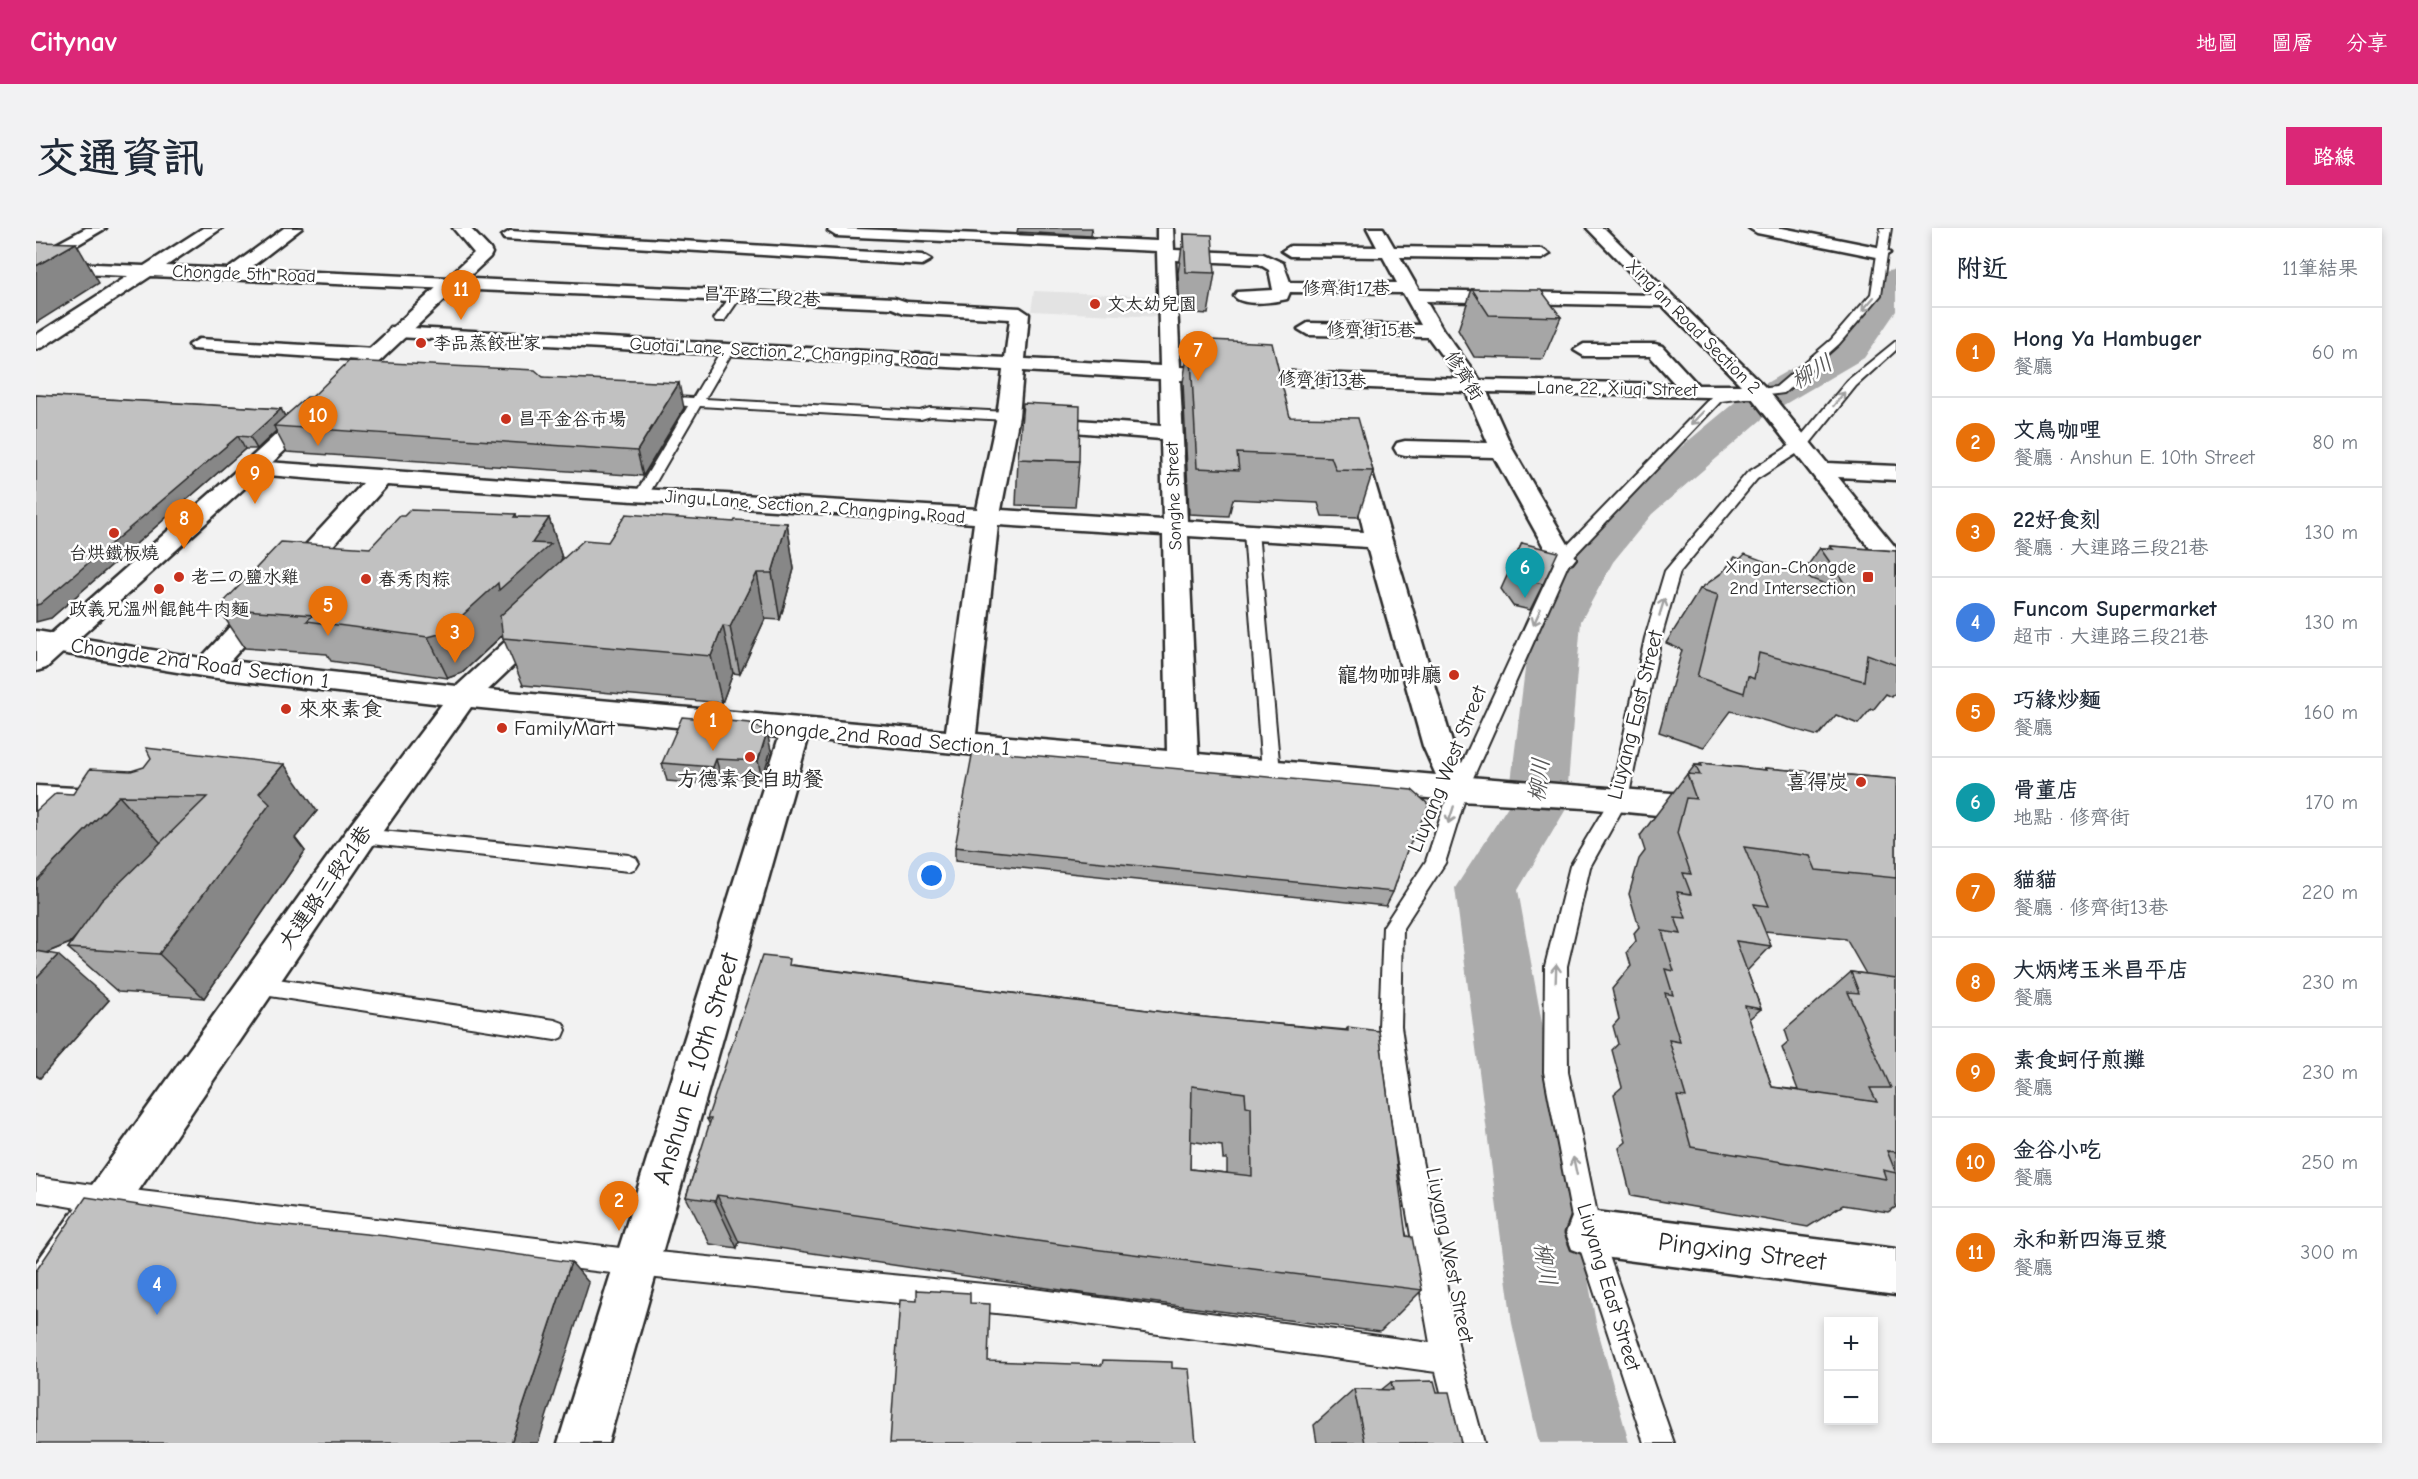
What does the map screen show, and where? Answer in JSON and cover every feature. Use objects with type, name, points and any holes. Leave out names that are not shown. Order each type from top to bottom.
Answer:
[{"type":"street","points":[[36,262],[98,228]]},
{"type":"street","points":[[36,343],[214,228]]},
{"type":"street","points":[[232,274],[294,228]]},
{"type":"street","points":[[461,228],[484,253]]},
{"type":"street","points":[[614,242],[626,228]]},
{"type":"street","name":"修齊街","points":[[1375,228],[1434,331],[1474,386],[1502,450],[1563,558]]},
{"type":"street","name":"Xing’an Road Section 2","points":[[1595,228],[1762,396],[1778,419],[1802,444]]},
{"type":"street","points":[[1757,228],[1882,253]]},
{"type":"street","points":[[821,254],[836,229],[931,235],[1165,243]]},
{"type":"street","points":[[36,662],[47,641],[253,468],[308,414],[375,356],[398,331],[484,253],[514,232],[614,242],[922,260]]},
{"type":"street","points":[[904,307],[931,235]]},
{"type":"street","name":"修齊街17巷","points":[[1165,243],[1263,259],[1277,267],[1282,287],[1281,295],[1243,296]]},
{"type":"street","name":"Songhe Street","points":[[1165,243],[1183,764]]},
{"type":"street","points":[[1290,250],[1542,254]]},
{"type":"street","name":"Chongde 5th Road","points":[[36,267],[453,282]]},
{"type":"street","name":"昌平路二段2巷","points":[[453,282],[895,303],[904,307],[1020,314],[1016,365]]},
{"type":"street","name":"修齊街17巷","points":[[1282,287],[1669,301]]},
{"type":"street","name":"修齊街15巷","points":[[1308,329],[1434,331]]},
{"type":"street","name":"Guotai Lane, Section 2, Changping Road","points":[[398,331],[1170,373]]},
{"type":"street","points":[[199,345],[375,356]]},
{"type":"street","points":[[1584,350],[1655,350],[1692,390]]},
{"type":"street","points":[[960,744],[987,518],[1016,365]]},
{"type":"street","name":"修齊街13巷","points":[[1170,373],[1474,386]]},
{"type":"street","name":"Lane 22, Xiuqi Street","points":[[1474,386],[1692,390],[1762,396]]},
{"type":"street","points":[[285,413],[308,414]]},
{"type":"street","points":[[1007,418],[1172,433]]},
{"type":"street","points":[[1353,441],[1378,540],[1438,746],[1459,789]]},
{"type":"street","points":[[1802,444],[1818,469],[1896,565]]},
{"type":"street","points":[[1405,448],[1502,450]]},
{"type":"street","name":"Jingu Lane, Section 2, Changping Road","points":[[253,468],[641,496],[987,518],[1175,526],[1378,540]]},
{"type":"street","points":[[1818,469],[1896,473]]},
{"type":"street","points":[[208,668],[381,478]]},
{"type":"street","points":[[626,524],[641,496]]},
{"type":"street","name":"大連路三段21巷","points":[[36,1302],[360,836],[463,697],[559,607]]},
{"type":"street","name":"Chongde 2nd Road Section 1","points":[[47,641],[208,668],[463,697],[796,730],[1459,789],[1618,799]]},
{"type":"street","name":"Anshun E. 10th Street","points":[[582,1443],[796,730]]},
{"type":"street","points":[[36,798],[125,802]]},
{"type":"street","points":[[1618,799],[1734,810]]},
{"type":"street","name":"Pingxing Street","points":[[1588,1233],[1896,1272]]},
{"type":"lane","name":"Liuyang West Street","points":[[1469,1443],[1447,1359],[1425,1251],[1390,1027],[1393,927],[1435,864],[1459,789],[1563,558],[1717,398],[1762,396],[1780,390],[1835,342],[1876,295],[1886,228]]},
{"type":"lane","points":[[720,319],[737,295]]},
{"type":"lane","name":"Liuyang East Street","points":[[1659,1443],[1588,1233],[1556,1072],[1556,966],[1580,866],[1618,799],[1653,638],[1673,571],[1752,476],[1802,444],[1852,383],[1896,344]]},
{"type":"lane","points":[[641,496],[728,349]]},
{"type":"lane","points":[[641,400],[921,416],[930,412],[1007,418]]},
{"type":"lane","points":[[1251,532],[1271,772]]},
{"type":"lane","points":[[360,836],[629,864]]},
{"type":"lane","points":[[257,985],[555,1030]]},
{"type":"lane","points":[[36,1189],[107,1200],[637,1263],[1034,1303],[1447,1359]]},
{"type":"shaded area","name":"文太幼兒園","points":[[1034,291],[1157,296],[1158,317],[1031,311]]},
{"type":"building","points":[[1184,234],[1212,235],[1215,273],[1186,272]]},
{"type":"building","points":[[36,242],[76,243],[36,266]]},
{"type":"building","points":[[1472,289],[1541,290],[1561,317],[1489,315]]},
{"type":"building","points":[[1190,339],[1272,343],[1290,417],[1358,418],[1373,471],[1336,470],[1331,457],[1237,453],[1239,470],[1197,468]]},
{"type":"building","name":"昌平金谷市場","points":[[349,361],[535,370],[543,377],[679,383],[637,451],[274,426],[307,397],[312,397]]},
{"type":"building","points":[[36,395],[281,409],[250,437],[238,436],[36,605]]},
{"type":"building","points":[[1023,403],[1080,406],[1079,461],[1018,459]]},
{"type":"building","points":[[410,510],[516,514],[514,517],[549,518],[532,543],[551,544],[499,590],[498,583],[443,633],[428,637],[307,621],[313,615],[218,608],[281,542],[370,548],[400,516],[404,516]]},
{"type":"building","points":[[626,514],[734,522],[735,520],[787,523],[772,573],[757,573],[730,627],[723,626],[711,656],[503,638],[500,616],[584,540],[608,542]]},
{"type":"building","points":[[1522,543],[1558,552],[1543,584],[1526,580],[1513,562]]},
{"type":"building","points":[[1830,546],[1896,551],[1896,665],[1867,654],[1864,681],[1759,653],[1754,679],[1748,676],[1744,693],[1697,677],[1718,595],[1700,589],[1722,573],[1735,557],[1740,559],[1745,554],[1852,594],[1820,548],[1833,549]]},
{"type":"building","points":[[682,717],[750,723],[767,732],[758,761],[716,759],[713,767],[662,763]]},
{"type":"building","points":[[146,748],[284,764],[259,793],[270,804],[159,954],[68,948],[101,901],[207,797],[119,796],[36,881],[36,811],[56,793],[73,794],[90,769],[131,771],[144,767],[151,758]]},
{"type":"building","points":[[973,750],[1412,790],[1429,805],[1406,853],[1393,892],[955,847]]},
{"type":"building","points":[[1701,763],[1896,779],[1896,878],[1816,870],[1810,856],[1744,847],[1769,906],[1754,904],[1771,946],[1736,941],[1761,1009],[1745,1006],[1772,1087],[1877,1102],[1870,1088],[1891,1088],[1848,992],[1859,993],[1851,972],[1896,978],[1896,1152],[1887,1151],[1896,1173],[1883,1170],[1886,1179],[1691,1147],[1677,1096],[1686,1097],[1669,1040],[1680,1042],[1665,993],[1673,995],[1665,969],[1674,971],[1662,931],[1681,934],[1675,917],[1686,918],[1677,892],[1691,894],[1683,873],[1691,874],[1677,833],[1686,798],[1696,799],[1687,774],[1700,775],[1695,765],[1702,766]]},
{"type":"building","points":[[36,951],[58,955],[36,978]]},
{"type":"building","points":[[762,956],[790,959],[789,965],[1203,1017],[1348,1031],[1348,1027],[1379,1031],[1406,1236],[1412,1237],[1422,1290],[1093,1249],[717,1195],[715,1201],[686,1197],[711,1119],[707,1119]],"holes":[[[1192,1086],[1245,1093],[1246,1106],[1251,1107],[1252,1176],[1190,1169]]]},
{"type":"building","points":[[86,1197],[256,1223],[386,1236],[571,1262],[511,1443],[36,1443],[36,1271]]},
{"type":"building","points":[[917,1290],[970,1293],[970,1303],[990,1304],[988,1361],[1102,1365],[1103,1360],[1172,1362],[1172,1368],[1189,1369],[1196,1443],[890,1443],[900,1300],[917,1301]]},
{"type":"building","points":[[1434,1381],[1437,1392],[1449,1392],[1461,1443],[1365,1443],[1354,1389],[1393,1390],[1391,1382]]},
{"type":"waterway","name":"柳川","points":[[1584,1443],[1554,1323],[1486,888],[1537,809],[1556,621],[1593,557],[1637,505],[1754,406],[1851,350],[1887,300],[1896,279]]},
{"type":"place","name":"文太幼兒園","points":[[1095,304]]},
{"type":"place","name":"永和新四海豆漿","points":[[461,320]]},
{"type":"place","name":"李品蒸餃世家","points":[[421,343]]},
{"type":"place","name":"貓貓","points":[[1198,381]]},
{"type":"place","name":"昌平金谷市場","points":[[506,419]]},
{"type":"place","name":"金谷小吃","points":[[318,446]]},
{"type":"place","name":"素食蚵仔煎攤","points":[[255,504]]},
{"type":"place","name":"台烘鐵板燒","points":[[114,533]]},
{"type":"place","name":"大炳烤玉米昌平店","points":[[184,549]]},
{"type":"place","name":"老二の鹽水雞","points":[[179,577]]},
{"type":"place","name":"Xingan-Chongde 2nd Intersection","points":[[1868,577]]},
{"type":"place","name":"春秀肉粽","points":[[366,579]]},
{"type":"place","name":"政義兄溫州餛飩牛肉麵","points":[[159,589]]},
{"type":"place","name":"骨董店","points":[[1525,598]]},
{"type":"place","name":"巧緣炒麵","points":[[328,636]]},
{"type":"place","name":"22好食刻","points":[[455,663]]},
{"type":"place","name":"寵物咖啡廳","points":[[1454,675]]},
{"type":"place","name":"來來素食","points":[[286,709]]},
{"type":"place","name":"FamilyMart","points":[[502,728]]},
{"type":"place","name":"Hong Ya Hambuger","points":[[713,751]]},
{"type":"place","name":"方德素食自助餐","points":[[750,757]]},
{"type":"place","name":"喜得炭","points":[[1861,782]]},
{"type":"place","name":"文鳥咖哩","points":[[619,1231]]},
{"type":"place","name":"Funcom Supermarket","points":[[157,1315]]}]
